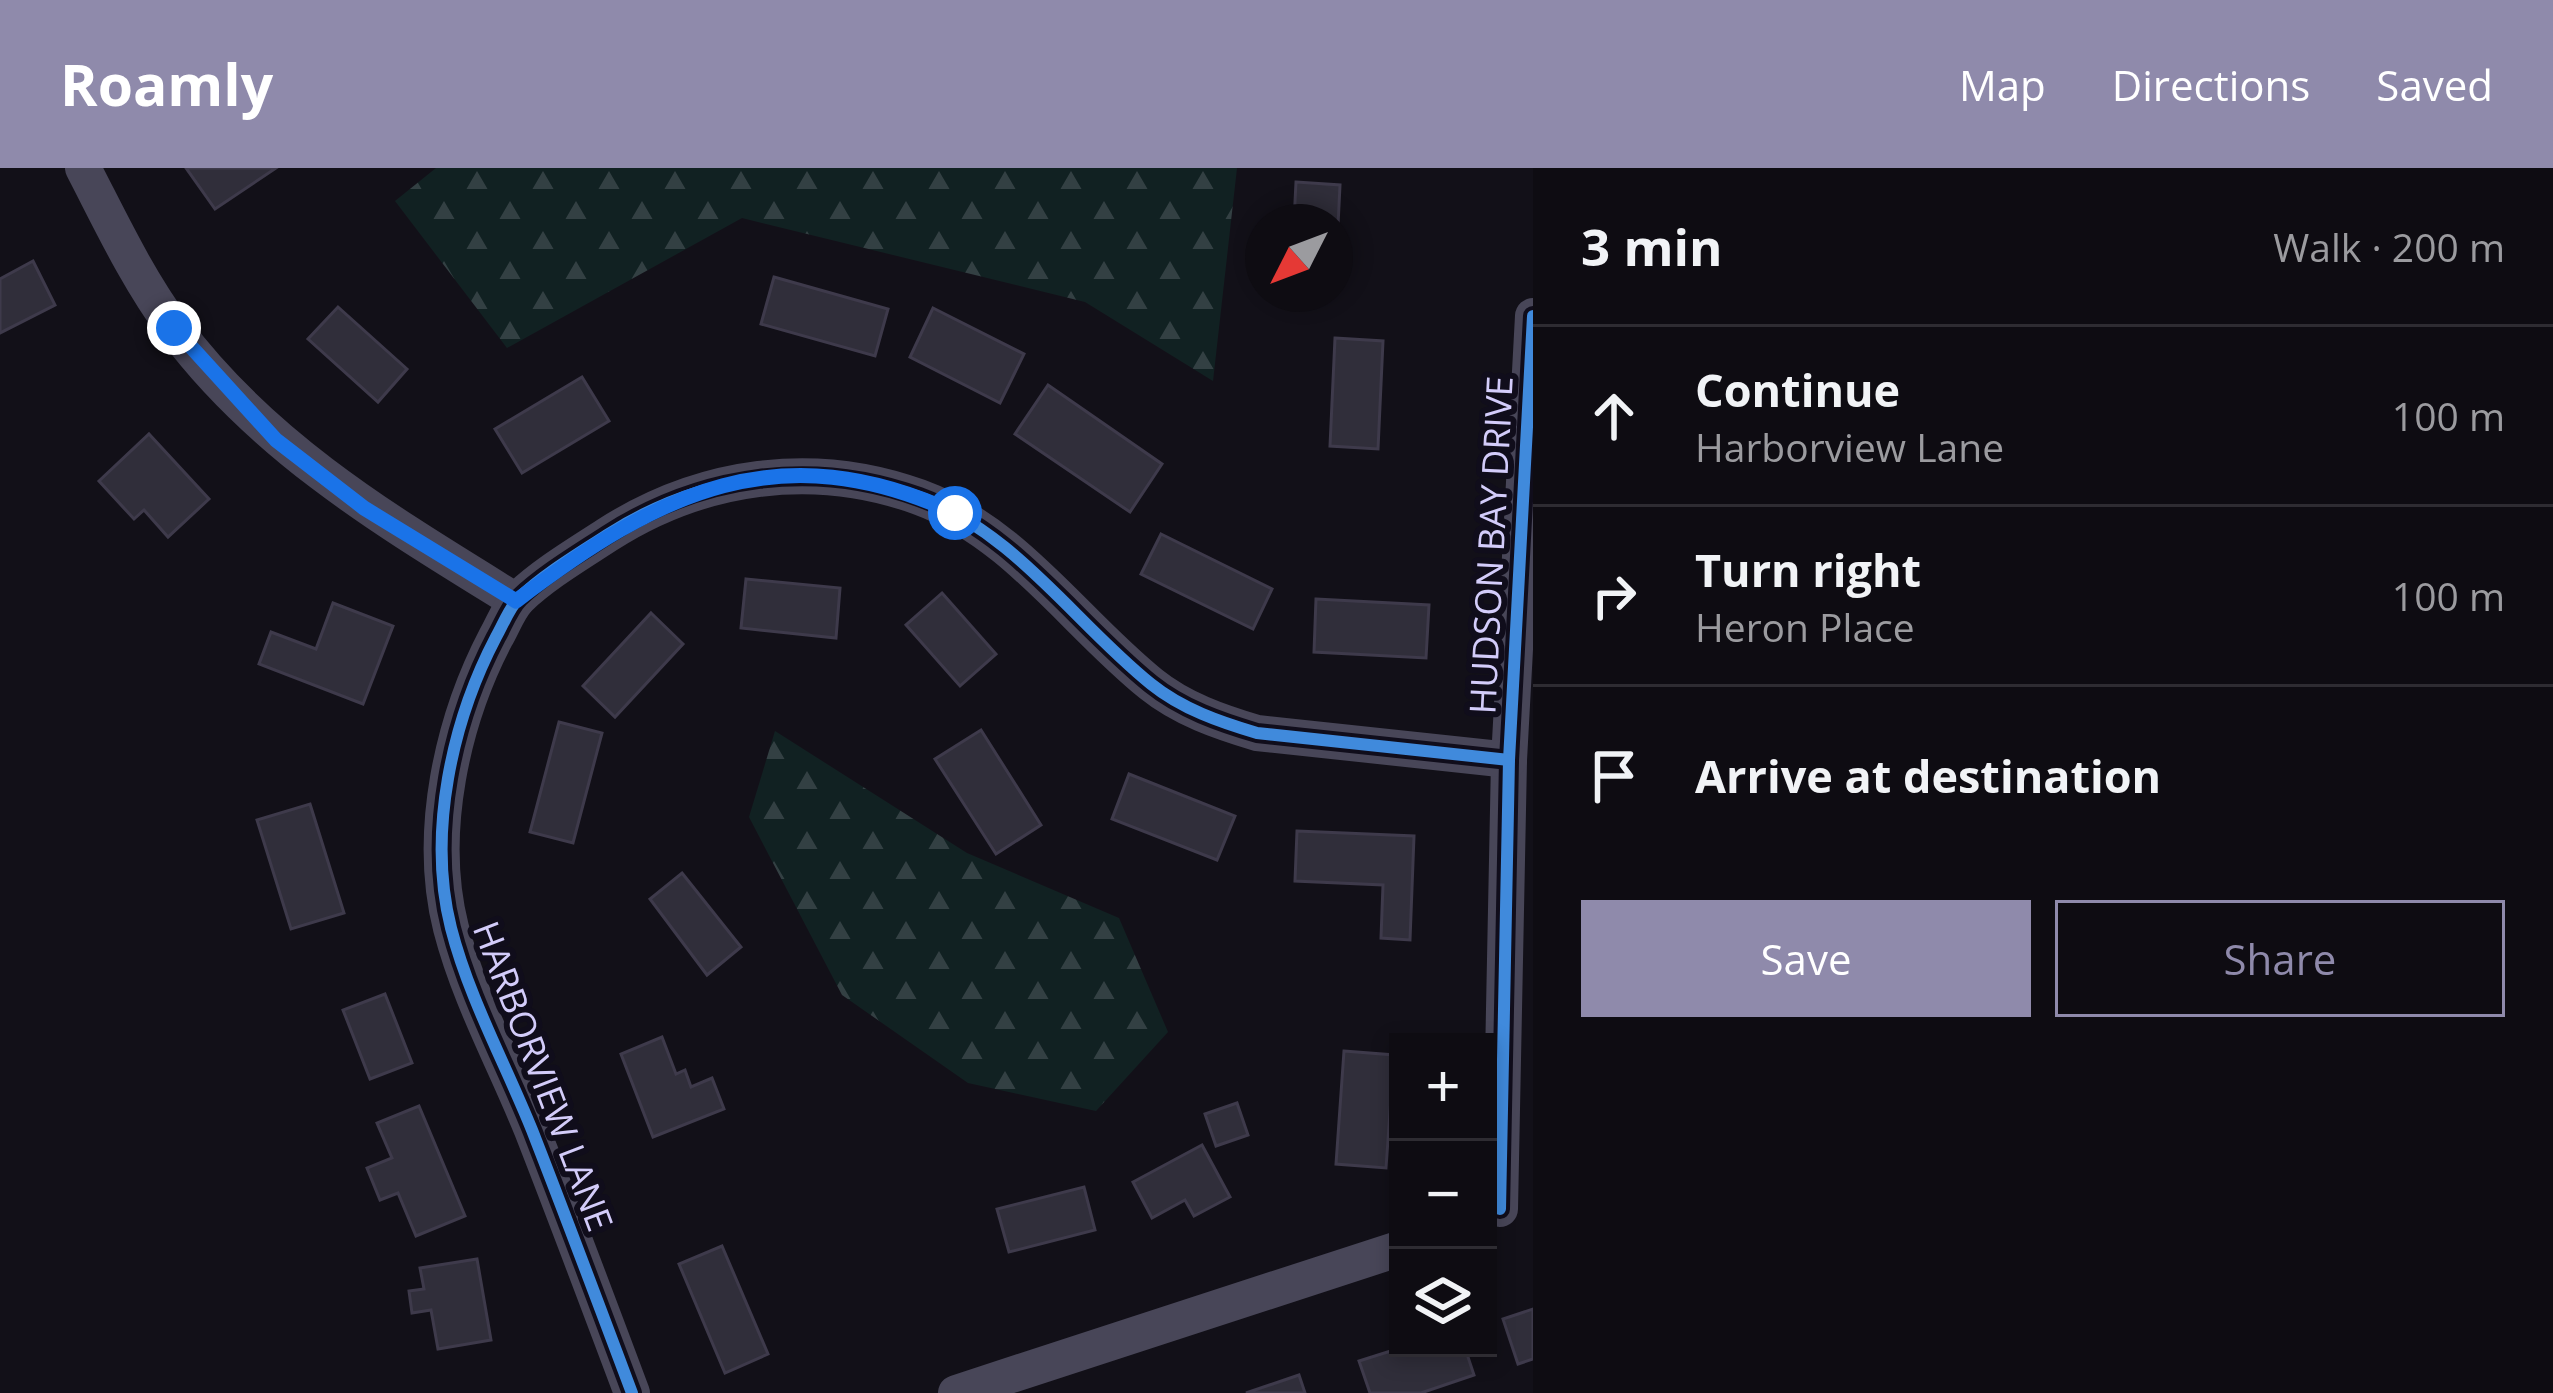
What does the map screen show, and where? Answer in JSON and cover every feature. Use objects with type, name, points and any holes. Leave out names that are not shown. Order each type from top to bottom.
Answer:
[{"type":"street","points":[[83,168],[132,263],[174,328],[276,440],[364,508],[516,601]]},
{"type":"street","name":"HUDSON BAY DRIVE","points":[[1507,1208],[1509,760],[1533,316]]},
{"type":"street","name":"HARBORVIEW LANE","points":[[632,1393],[502,1057],[473,997],[450,924],[449,773],[466,699],[516,601],[641,513],[710,489],[781,474],[852,477],[921,498],[987,532],[1152,685],[1220,722],[1257,734],[1509,760]]},
{"type":"street","points":[[956,1393],[1389,1252]]},
{"type":"green space","points":[[436,168],[1237,168],[1213,381],[1085,302],[742,218],[507,348],[395,201]]},
{"type":"green space","points":[[775,731],[967,853],[1119,918],[1168,1032],[1096,1111],[968,1083],[842,995],[749,817]]},
{"type":"building","points":[[186,168],[276,168],[215,209]]},
{"type":"building","points":[[1296,182],[1340,185],[1339,204],[1295,204]]},
{"type":"building","points":[[33,261],[55,305],[0,333],[0,279]]},
{"type":"building","points":[[774,277],[888,309],[875,356],[761,324]]},
{"type":"building","points":[[338,307],[407,369],[378,402],[308,339]]},
{"type":"building","points":[[933,308],[1024,354],[1000,403],[910,357]]},
{"type":"building","points":[[1335,338],[1383,341],[1378,449],[1330,446]]},
{"type":"building","points":[[582,377],[609,421],[522,473],[495,429]]},
{"type":"building","points":[[1048,385],[1162,464],[1130,512],[1015,434]]},
{"type":"building","points":[[149,434],[209,499],[168,537],[144,510],[134,519],[99,481]]},
{"type":"building","points":[[1161,534],[1272,589],[1253,629],[1141,574]]},
{"type":"building","points":[[746,579],[840,588],[836,638],[741,628]]},
{"type":"building","points":[[942,593],[996,654],[960,686],[906,625]]},
{"type":"building","points":[[1316,599],[1429,605],[1426,658],[1314,652]]},
{"type":"building","points":[[333,603],[393,626],[363,704],[259,664],[271,632],[316,649]]},
{"type":"building","points":[[651,613],[683,644],[615,717],[583,686]]},
{"type":"building","points":[[559,722],[602,733],[573,843],[530,832]]},
{"type":"building","points":[[981,730],[1041,825],[996,854],[935,759]]},
{"type":"building","points":[[1129,774],[1235,816],[1217,860],[1112,819]]},
{"type":"building","points":[[310,804],[344,913],[291,929],[257,820]]},
{"type":"building","points":[[1297,831],[1414,836],[1410,940],[1381,938],[1383,885],[1295,881]]},
{"type":"building","points":[[682,873],[741,947],[707,975],[650,899]]},
{"type":"building","points":[[385,994],[412,1063],[370,1079],[343,1010]]},
{"type":"building","points":[[662,1037],[676,1074],[685,1070],[691,1087],[712,1078],[724,1109],[653,1137],[621,1054]]},
{"type":"building","points":[[1344,1051],[1389,1055],[1386,1168],[1336,1164]]},
{"type":"building","points":[[1237,1103],[1248,1135],[1216,1146],[1205,1114]]},
{"type":"building","points":[[419,1106],[465,1216],[416,1236],[398,1193],[380,1200],[367,1168],[392,1158],[377,1123]]},
{"type":"building","points":[[1202,1145],[1230,1197],[1194,1216],[1185,1200],[1152,1218],[1133,1182]]},
{"type":"building","points":[[1084,1187],[1095,1230],[1009,1252],[997,1209]]},
{"type":"building","points":[[722,1246],[768,1354],[725,1373],[679,1264]]},
{"type":"building","points":[[477,1259],[491,1340],[438,1349],[431,1310],[412,1313],[409,1291],[424,1289],[420,1268]]},
{"type":"building","points":[[1533,1309],[1533,1359],[1518,1364],[1503,1319]]},
{"type":"building","points":[[1389,1351],[1389,1357],[1468,1357],[1474,1375],[1421,1393],[1370,1393],[1359,1361]]},
{"type":"building","points":[[1299,1375],[1305,1393],[1246,1393]]},
{"type":"cycle path","points":[[1500,1209],[1509,760],[1533,316]]},
{"type":"cycle path","points":[[632,1393],[532,1130],[467,980],[444,892],[443,816],[467,705],[512,607],[550,573],[643,514],[720,486],[799,476],[879,485],[919,497],[985,532],[1151,684],[1202,714],[1257,733],[1509,760]]},
{"type":"route","points":[[174,328],[276,440],[364,508],[516,601],[641,513],[710,489],[781,474],[852,477],[955,513]]}]
